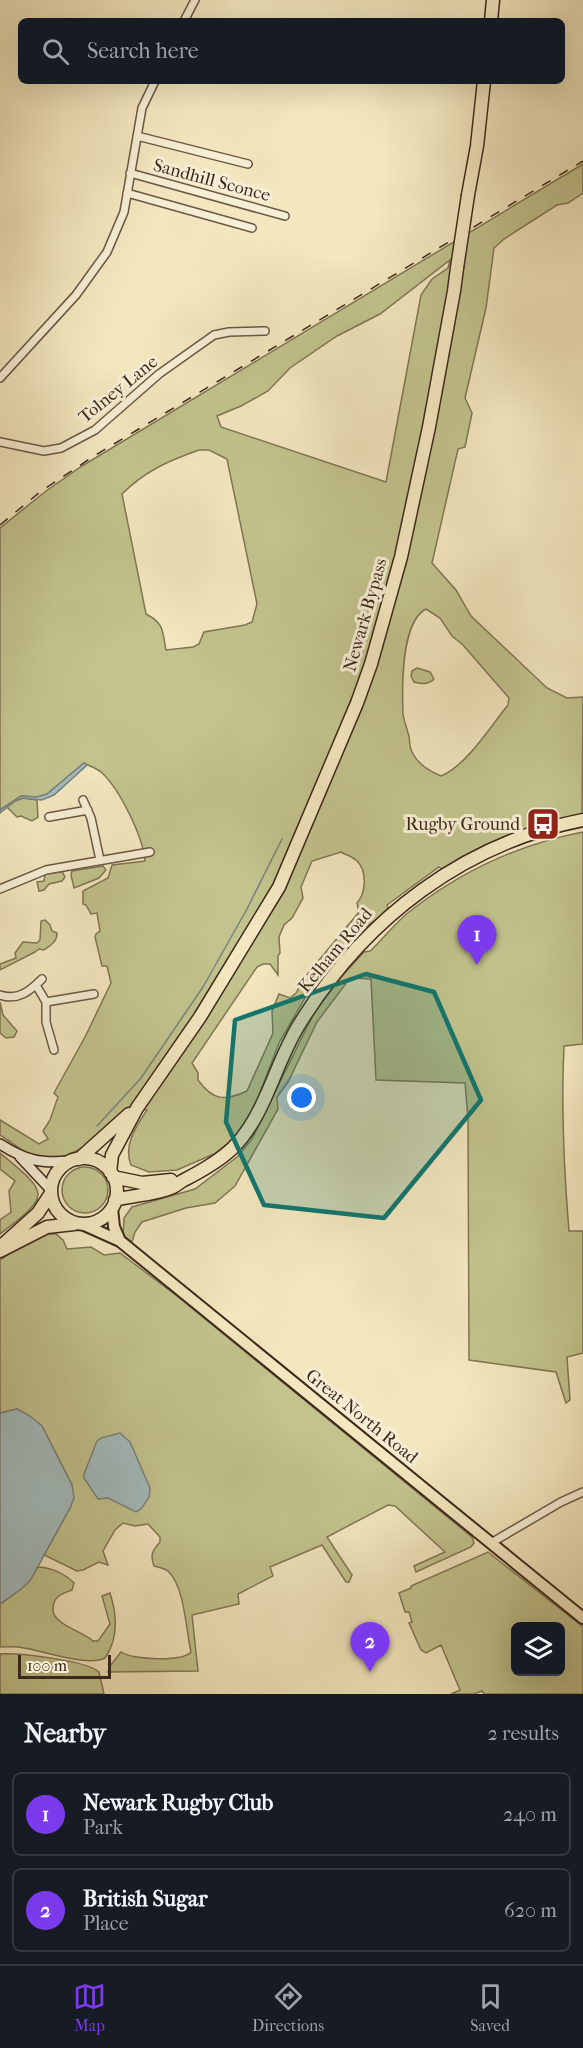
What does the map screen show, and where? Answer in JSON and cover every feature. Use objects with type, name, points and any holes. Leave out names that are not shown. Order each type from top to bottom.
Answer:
[{"type":"highway","points":[[491,18],[493,0]]},
{"type":"highway","name":"Newark Bypass","points":[[112,1174],[112,1155],[137,1108],[200,1017],[279,887],[357,703],[406,534],[429,427],[477,146],[484,84]]},
{"type":"highway","name":"Kelham Road","points":[[113,1204],[172,1187],[207,1169],[240,1141],[258,1114],[301,1021],[333,975],[374,928],[412,896],[464,863],[520,838],[583,820]]},
{"type":"highway","name":"Newark Bypass","points":[[75,1160],[137,1108]]},
{"type":"highway","points":[[75,1160],[96,1161],[112,1174],[116,1188],[113,1204],[99,1220],[47,1227],[0,1249],[41,1209],[51,1192],[57,1172],[75,1160]]},
{"type":"highway","name":"Kelham Road","points":[[112,1174],[142,1184],[184,1180]]},
{"type":"highway","points":[[51,1192],[58,1211],[66,1218],[80,1224]]},
{"type":"main road","points":[[0,1144],[20,1157],[51,1192]]},
{"type":"main road","points":[[20,1157],[43,1162],[75,1160]]},
{"type":"main road","points":[[113,1204],[114,1227],[120,1241]]},
{"type":"main road","name":"Great North Road","points":[[80,1224],[120,1241],[583,1618]]},
{"type":"street","points":[[186,18],[195,0]]},
{"type":"street","points":[[0,378],[76,295],[107,252],[124,212],[142,108],[154,84]]},
{"type":"street","points":[[137,136],[248,164]]},
{"type":"street","name":"Sandhill Sconce","points":[[130,173],[285,216]]},
{"type":"street","points":[[127,193],[252,228]]},
{"type":"street","name":"Tolney Lane","points":[[0,442],[44,451],[61,448],[95,430],[159,374],[214,335],[265,331]]},
{"type":"street","points":[[82,800],[88,810],[100,860]]},
{"type":"street","points":[[49,817],[88,810]]},
{"type":"street","points":[[0,889],[46,870],[150,852]]},
{"type":"street","points":[[0,995],[17,997],[42,979]]},
{"type":"street","points":[[36,985],[46,1002],[46,1022],[54,1050]]},
{"type":"street","points":[[46,1002],[90,997]]},
{"type":"street","points":[[491,1543],[561,1502],[583,1492]]},
{"type":"highlighted area","points":[[366,974],[434,992],[481,1100],[384,1218],[264,1205],[226,1122],[235,1020]]},
{"type":"green space","points":[[583,164],[583,193],[568,203],[557,205],[494,248],[486,308],[465,398],[472,413],[465,447],[458,449],[432,563],[456,590],[471,616],[547,688],[567,698],[583,697],[582,815],[542,822],[442,869],[439,867],[387,905],[388,908],[380,917],[359,931],[313,984],[279,1043],[247,1122],[232,1140],[214,1154],[177,1170],[149,1172],[131,1165],[130,1143],[147,1110],[130,1107],[98,1137],[72,1153],[58,1157],[44,1158],[31,1155],[0,1135],[0,1120],[39,1144],[48,1139],[43,1131],[50,1120],[58,1097],[54,1093],[111,983],[107,966],[102,966],[95,937],[100,931],[97,913],[91,914],[83,904],[83,891],[108,878],[112,865],[145,861],[135,826],[115,789],[101,772],[84,763],[47,794],[37,797],[21,796],[0,810],[0,528],[82,466]],"holes":[[[450,260],[448,268],[432,279],[421,295],[386,482],[221,427],[217,416],[268,391],[290,368],[337,336],[380,314]],[[199,450],[209,450],[227,459],[257,604],[252,622],[204,632],[199,644],[193,647],[166,650],[160,625],[146,614],[122,494],[148,473]],[[426,609],[440,618],[452,636],[463,645],[509,698],[508,705],[477,745],[459,764],[441,776],[425,767],[413,754],[403,714],[407,641],[418,616]],[[341,852],[358,862],[363,871],[364,882],[362,894],[357,903],[359,912],[305,977],[296,993],[290,998],[279,994],[272,1011],[273,1033],[247,1091],[226,1097],[214,1095],[198,1080],[198,1073],[192,1063],[257,967],[270,964],[278,975],[279,937],[284,925],[292,918],[303,898],[301,887],[312,861]]]},
{"type":"green space","points":[[417,668],[430,672],[434,679],[425,684],[414,682],[411,676],[412,671]]},
{"type":"green space","points":[[23,798],[37,800],[38,817],[32,821],[21,816],[17,817],[7,807]]},
{"type":"green space","points":[[583,832],[583,1044],[564,1046],[563,1069],[569,1231],[583,1231],[583,1353],[567,1357],[570,1400],[566,1403],[556,1372],[469,1360],[468,1119],[465,1083],[376,1080],[371,979],[350,978],[317,1022],[288,1082],[277,1097],[278,1109],[235,1186],[215,1203],[186,1208],[142,1222],[132,1242],[123,1235],[124,1218],[132,1207],[195,1189],[237,1157],[252,1139],[314,1013],[342,976],[364,952],[370,951],[404,916],[470,872],[536,844]]},
{"type":"green space","points":[[103,866],[106,870],[99,878],[74,888],[72,871]]},
{"type":"green space","points":[[59,871],[65,877],[62,881],[49,884],[44,890],[39,891],[37,882],[44,881],[45,874]]},
{"type":"green space","points":[[45,920],[52,931],[57,933],[53,943],[44,950],[39,949],[0,970],[0,964],[16,958],[15,953],[23,942],[37,943],[40,940],[41,921]]},
{"type":"green space","points":[[0,1002],[3,1015],[17,1031],[14,1037],[6,1038],[0,1033]]},
{"type":"green space","points":[[0,1153],[28,1177],[38,1194],[29,1210],[0,1234],[0,1220],[11,1212],[9,1191],[15,1181],[0,1169]]},
{"type":"green space","points":[[85,1167],[101,1174],[108,1190],[101,1206],[85,1213],[69,1206],[62,1190],[69,1174]]},
{"type":"green space","points":[[46,1233],[56,1234],[63,1240],[67,1249],[91,1247],[104,1255],[120,1253],[177,1296],[472,1537],[474,1543],[471,1547],[416,1572],[414,1566],[445,1552],[395,1506],[388,1505],[327,1537],[352,1575],[349,1582],[346,1582],[322,1545],[270,1567],[273,1576],[238,1594],[239,1604],[192,1615],[198,1671],[108,1672],[121,1652],[135,1657],[168,1659],[191,1652],[178,1587],[168,1571],[154,1566],[152,1553],[160,1542],[160,1537],[148,1524],[135,1526],[123,1523],[115,1530],[103,1551],[108,1565],[99,1562],[77,1571],[44,1555],[71,1506],[72,1485],[42,1426],[17,1409],[0,1413],[0,1260],[29,1240]]},
{"type":"green space","points":[[488,1552],[583,1627],[583,1694],[484,1694],[482,1691],[474,1694],[451,1694],[460,1690],[441,1645],[426,1653],[421,1650],[409,1623],[412,1622],[409,1612],[405,1612],[399,1593],[411,1586]]},
{"type":"green space","points":[[37,1567],[57,1572],[74,1583],[72,1590],[59,1596],[55,1601],[54,1614],[62,1623],[93,1641],[98,1641],[110,1624],[102,1596],[110,1593],[114,1610],[115,1634],[105,1658],[77,1660],[21,1647],[0,1647],[0,1604],[25,1584]]},
{"type":"green space","points":[[0,1654],[52,1658],[92,1668],[99,1672],[104,1694],[0,1694]]},
{"type":"water","points":[[84,763],[87,765],[54,795],[42,800],[23,798],[15,801],[0,813],[0,810],[21,796],[37,797],[47,794]]},
{"type":"water","points":[[17,1409],[42,1426],[72,1485],[74,1498],[30,1581],[0,1604],[0,1413]]},
{"type":"water","points":[[120,1433],[130,1442],[150,1488],[149,1497],[141,1509],[136,1512],[108,1498],[98,1499],[84,1478],[97,1441]]},
{"type":"waterway","points":[[97,1126],[141,1078],[203,987],[247,909],[282,839]]},
{"type":"railway","points":[[0,525],[40,492],[94,456],[583,161]]},
{"type":"place","name":"Rugby Ground","points":[[543,824]]},
{"type":"place","name":"Newark Rugby Club","points":[[477,965]]},
{"type":"place","name":"British Sugar","points":[[370,1672]]}]
